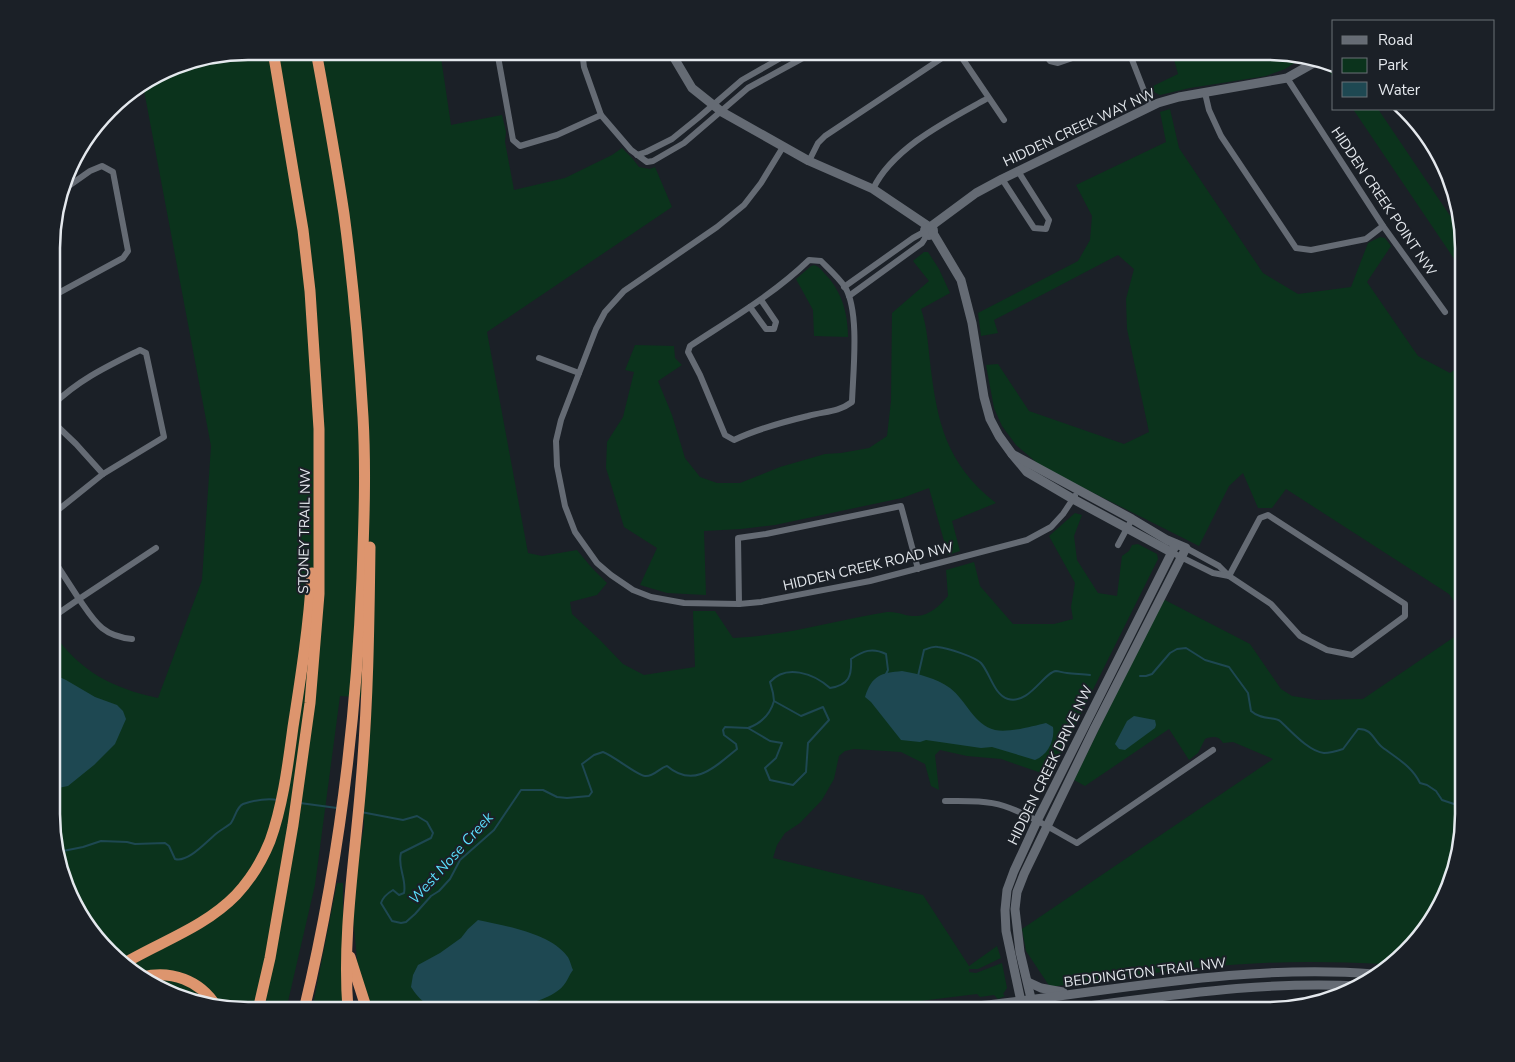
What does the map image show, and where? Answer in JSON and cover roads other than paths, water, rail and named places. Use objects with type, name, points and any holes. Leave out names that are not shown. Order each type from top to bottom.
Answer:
[{"type":"highway","name":"STONEY TRAIL NW","points":[[260,1002],[270,958],[300,780],[310,703],[318,594],[319,439],[310,291],[303,230],[275,60]]},
{"type":"highway","points":[[306,1002],[316,963],[345,783],[360,632],[363,548],[363,418],[352,287],[344,214],[318,60]]},
{"type":"highway","points":[[130,960],[210,916],[235,896],[254,873],[264,855],[276,822],[285,779],[302,668],[311,584],[319,439]]},
{"type":"highway","points":[[348,1002],[348,918],[361,782],[368,680],[371,498],[364,448]]},
{"type":"highway","points":[[348,952],[364,1002]]},
{"type":"highway","points":[[152,976],[162,974],[186,979],[205,992],[209,998]]},
{"type":"street","points":[[499,60],[514,140],[520,146],[557,135],[601,115]]},
{"type":"street","points":[[583,60],[601,115],[637,155],[647,162],[653,161],[684,143],[748,88],[799,60]]},
{"type":"street","points":[[675,60],[692,88],[713,106],[808,161],[873,189],[912,216],[929,231],[940,245],[961,280],[968,302],[984,397],[990,419],[999,436],[1027,472],[1130,523],[1174,548],[1180,557],[1213,573],[1229,576]]},
{"type":"street","points":[[637,155],[672,139],[742,80],[780,60]]},
{"type":"street","points":[[808,161],[818,143],[825,136],[939,60]]},
{"type":"street","points":[[963,60],[1004,120]]},
{"type":"street","points":[[1049,60],[1058,63],[1067,60]]},
{"type":"street","points":[[1132,60],[1150,106]]},
{"type":"street","name":"HIDDEN CREEK WAY NW","points":[[844,286],[913,238],[929,231],[976,193],[1150,106],[1179,97],[1287,78],[1310,65]]},
{"type":"street","name":"HIDDEN CREEK POINT NW","points":[[1287,78],[1383,226],[1445,312]]},
{"type":"street","points":[[1205,93],[1209,110],[1221,136],[1296,248],[1311,250],[1366,239],[1383,226]]},
{"type":"street","points":[[873,189],[879,177],[900,154],[943,123],[988,98]]},
{"type":"street","name":"HIDDEN CREEK ROAD NW","points":[[783,148],[761,183],[744,205],[717,227],[624,291],[605,312],[596,328],[561,420],[556,441],[557,466],[565,506],[575,532],[596,563],[633,590],[651,598],[684,602],[739,604],[783,599],[870,582],[1027,540],[1051,527],[1076,495]]},
{"type":"street","points":[[60,292],[123,258],[128,251],[113,172],[102,166],[90,171],[71,184]]},
{"type":"street","points":[[1002,179],[1034,228],[1046,229],[1049,220],[1018,171]]},
{"type":"street","name":"HIDDEN CREEK WAY NW","points":[[849,296],[922,243],[929,231]]},
{"type":"street","points":[[809,260],[822,261],[844,286],[849,296],[854,327],[852,402],[843,409],[810,415],[749,433],[734,440],[725,435],[700,375],[688,352],[690,346],[761,300],[791,278],[809,260]]},
{"type":"street","points":[[750,307],[766,329],[774,329],[776,322],[761,300]]},
{"type":"street","points":[[60,397],[89,376],[140,350],[146,353],[164,436],[103,474],[60,508]]},
{"type":"street","points":[[539,358],[578,373]]},
{"type":"street","points":[[60,429],[103,474]]},
{"type":"street","points":[[739,604],[738,538],[901,506],[918,569]]},
{"type":"street","points":[[1174,548],[1186,548],[1219,566],[1229,576],[1271,604],[1300,636],[1327,650],[1352,655],[1405,616],[1405,604],[1268,515],[1260,518],[1229,576]]},
{"type":"street","points":[[1118,545],[1130,523]]},
{"type":"street","points":[[60,612],[156,548]]},
{"type":"street","name":"HIDDEN CREEK DRIVE NW","points":[[1020,1001],[1006,930],[1007,890],[1037,821],[1174,548]]},
{"type":"street","name":"HIDDEN CREEK DRIVE NW","points":[[1031,1000],[1017,935],[1015,909],[1017,892],[1047,826],[1186,548]]},
{"type":"street","points":[[60,570],[98,626],[117,638],[132,639]]},
{"type":"street","points":[[946,801],[970,801],[1003,805],[1077,843],[1212,750]]},
{"type":"street","points":[[1072,752],[1082,756]]},
{"type":"street","points":[[1007,890],[1017,892]]},
{"type":"street","name":"BEDDINGTON TRAIL NW","points":[[1012,1002],[1238,975],[1301,972],[1366,974]]},
{"type":"street","points":[[1028,982],[1041,988],[1070,994]]},
{"type":"street","name":"BEDDINGTON TRAIL NW","points":[[1124,1002],[1252,987],[1344,986]]},
{"type":"water","points":[[902,671],[927,677],[950,688],[981,723],[995,730],[1014,730],[1046,723],[1053,727],[1052,742],[1044,755],[1035,760],[992,747],[981,748],[926,740],[920,742],[901,740],[865,697],[871,684],[878,676]]},
{"type":"water","points":[[60,677],[95,697],[117,705],[123,711],[126,719],[115,744],[94,765],[68,786],[60,788]]},
{"type":"water","points":[[1134,716],[1155,720],[1155,728],[1125,750],[1119,749],[1115,744],[1127,721]]},
{"type":"water","points":[[478,920],[514,928],[538,936],[559,948],[568,957],[573,970],[564,984],[552,994],[533,1002],[424,1002],[411,987],[413,975],[418,965],[440,953],[461,938]]},
{"type":"waterway","name":"West Nose Creek","points":[[918,676],[924,650],[931,647],[954,651],[981,663],[999,693],[1008,699],[1016,700],[1023,697],[1051,673],[1056,671],[1090,675]]},
{"type":"waterway","name":"West Nose Creek","points":[[1140,676],[1152,674],[1170,653],[1177,649],[1186,648],[1205,660],[1229,667],[1248,693],[1251,711],[1259,716],[1280,721],[1312,749],[1324,753],[1343,749],[1358,729],[1363,729],[1408,767],[1420,783],[1436,791],[1442,800],[1455,804]]},
{"type":"waterway","name":"West Nose Creek","points":[[361,812],[403,820],[417,816],[427,822],[433,833],[431,838],[401,853],[400,863],[405,888],[404,893],[399,895],[393,890],[386,895],[381,903],[392,921],[406,922],[450,879],[460,860],[494,830],[521,790],[543,790],[557,797],[567,798],[589,796],[592,792],[582,764],[594,755],[603,752],[645,776],[651,775],[667,766],[677,773],[686,776],[704,773],[737,749],[736,744],[724,735],[723,730],[725,727],[748,728],[770,741],[782,743],[776,758],[765,768],[770,780],[793,785],[806,772],[808,743],[829,720],[823,707],[801,716],[774,701],[770,682],[776,676],[792,672],[816,678],[830,688],[836,687],[848,679],[851,670],[851,659],[872,650],[886,654],[888,670],[886,674]]},
{"type":"waterway","name":"West Nose Creek","points":[[748,728],[765,718],[774,701]]},
{"type":"waterway","name":"West Nose Creek","points":[[64,851],[101,841],[135,844],[165,843],[169,846],[175,859],[186,858],[230,824],[243,804],[260,800],[278,800]]},
{"type":"waterway","name":"West Nose Creek","points":[[300,803],[337,808]]}]
